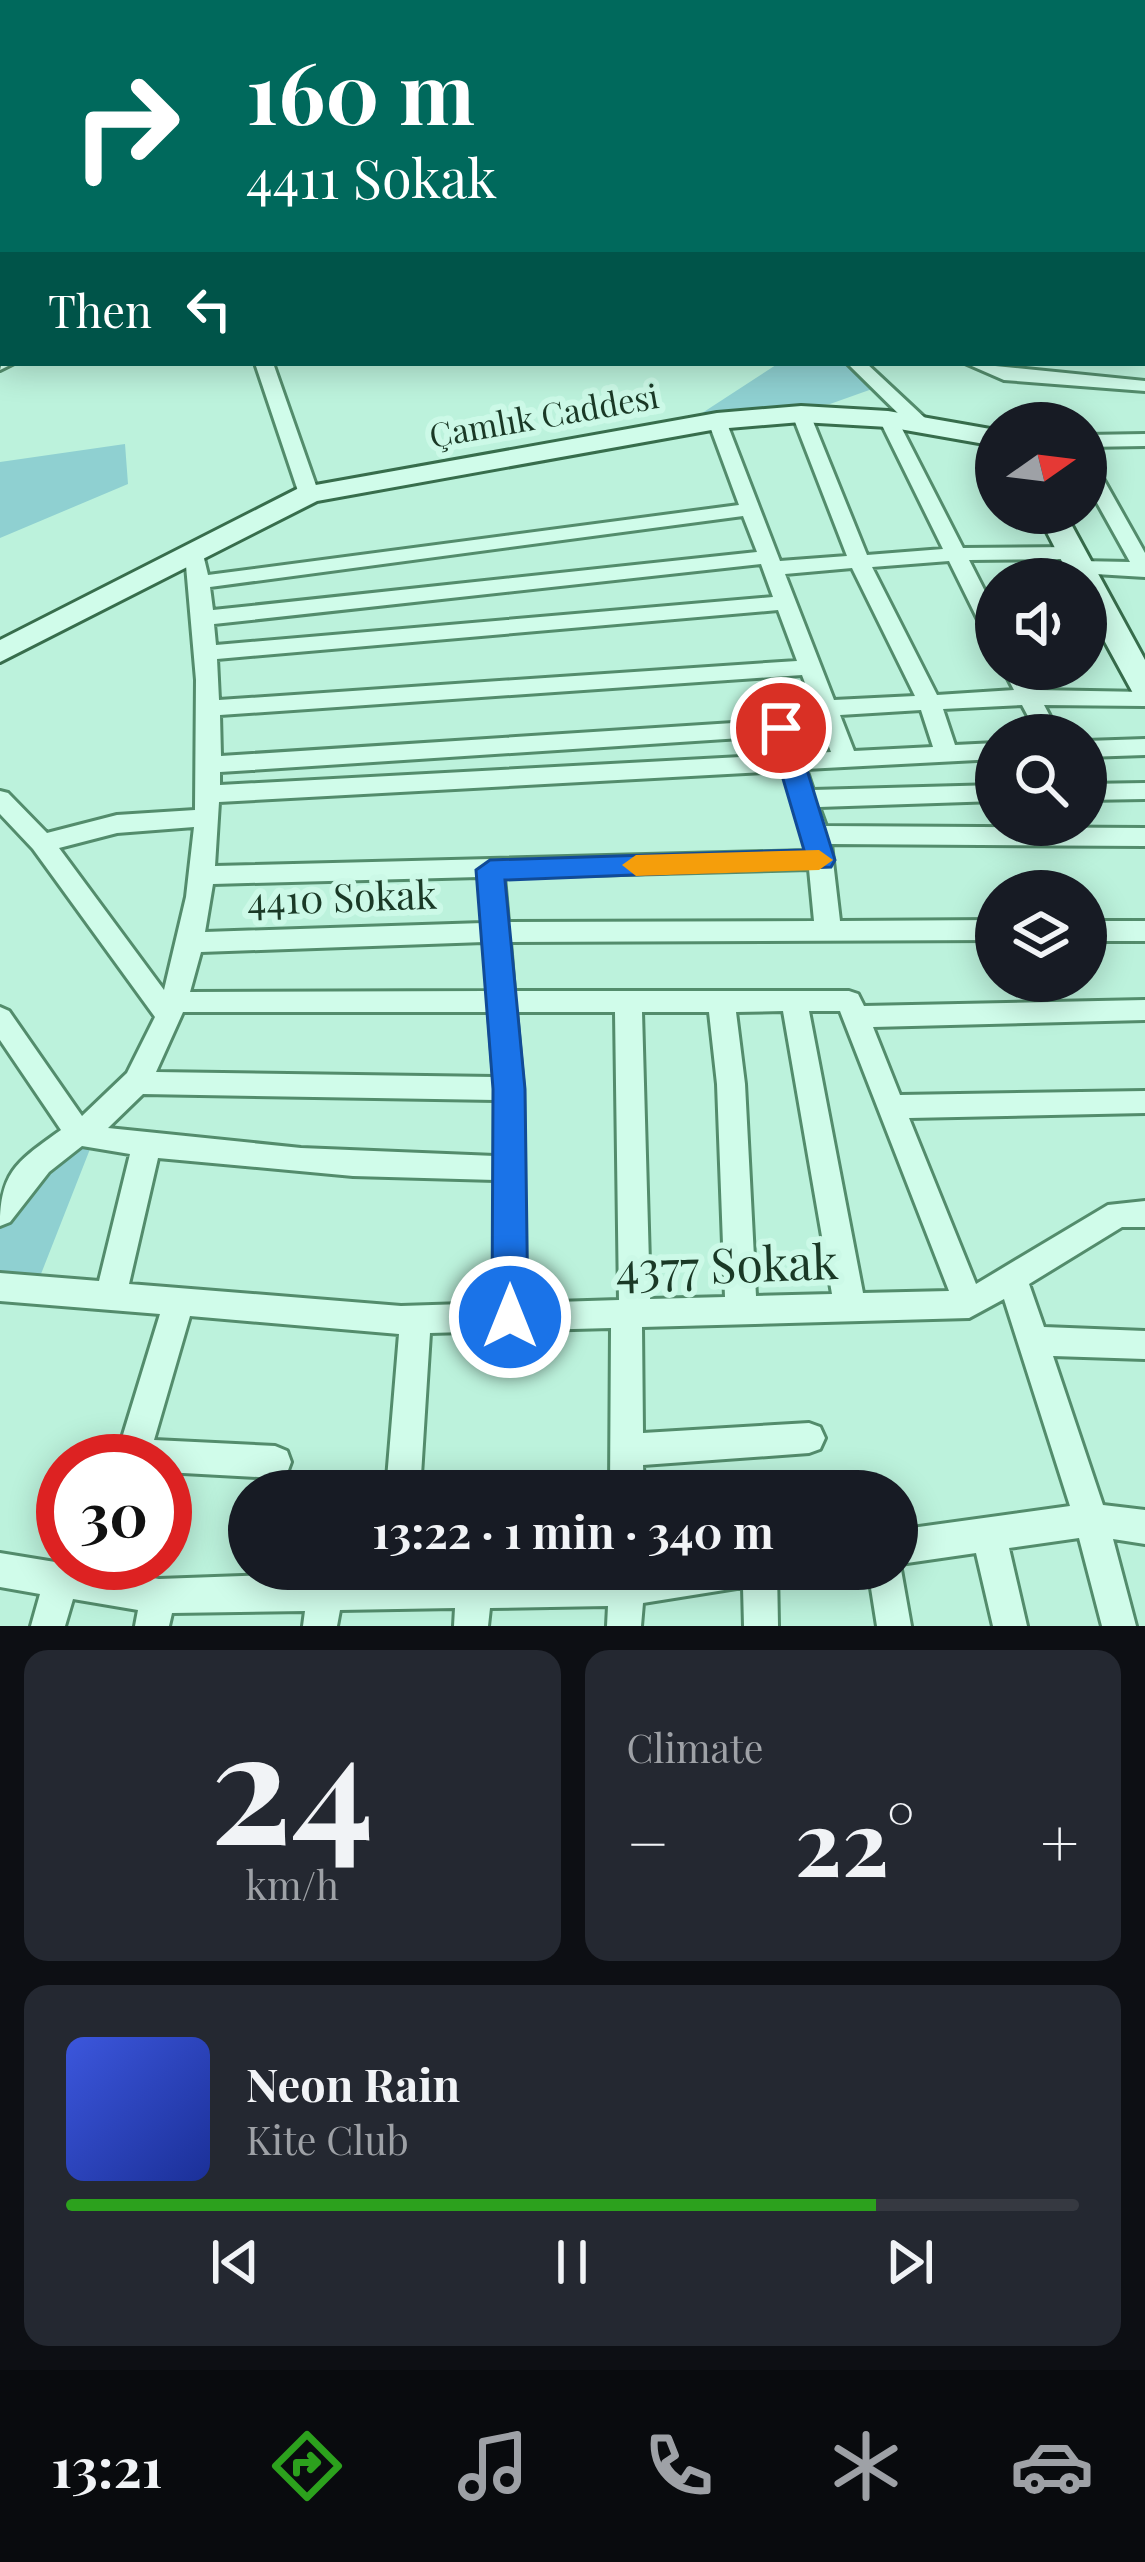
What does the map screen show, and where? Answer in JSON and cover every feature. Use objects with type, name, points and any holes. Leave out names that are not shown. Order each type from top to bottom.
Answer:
[{"type":"main road","name":"Çamlık Caddesi","points":[[0,652],[198,568],[258,516],[309,494],[717,421],[801,414],[888,419],[975,434]]},
{"type":"main road","points":[[1107,619],[1145,688]]},
{"type":"street","points":[[265,366],[309,494]]},
{"type":"street","points":[[859,366],[920,423]]},
{"type":"street","points":[[982,366],[1004,375],[1145,386]]},
{"type":"street","points":[[801,414],[858,559],[930,703],[946,752]]},
{"type":"street","points":[[888,419],[975,595]]},
{"type":"street","points":[[717,421],[809,667],[830,708],[844,756]]},
{"type":"street","points":[[1107,441],[1145,440]]},
{"type":"street","points":[[1107,503],[1145,570],[1107,570]]},
{"type":"street","points":[[0,1213],[28,1174],[136,1083],[173,1009],[194,942],[206,765],[204,617],[198,568],[753,509]]},
{"type":"street","points":[[204,617],[773,562],[953,554],[985,558]]},
{"type":"street","points":[[203,652],[786,603]]},
{"type":"street","points":[[205,709],[809,667]]},
{"type":"street","points":[[1025,690],[1038,714]]},
{"type":"street","points":[[830,708],[1029,697],[1145,699]]},
{"type":"street","points":[[206,765],[781,728],[819,848],[828,929]]},
{"type":"street","points":[[1107,748],[1145,747]]},
{"type":"street","points":[[42,843],[205,806],[844,756],[975,751]]},
{"type":"street","points":[[1107,792],[1145,791]]},
{"type":"street","points":[[803,799],[975,794]]},
{"type":"street","points":[[0,799],[42,843],[173,1009]]},
{"type":"street","points":[[200,875],[490,870],[819,848],[1145,837]]},
{"type":"street","points":[[490,870],[509,1089],[510,1317]]},
{"type":"street","name":"4410 Sokak","points":[[194,942],[497,932],[975,930]]},
{"type":"street","points":[[1107,931],[1145,931]]},
{"type":"street","points":[[173,1009],[502,1001],[794,1001],[853,1009],[1145,1010]]},
{"type":"street","points":[[627,1470],[631,1314],[628,1001]]},
{"type":"street","points":[[722,1001],[741,1311]]},
{"type":"street","points":[[794,1001],[811,1069],[850,1308]]},
{"type":"street","points":[[853,1009],[969,1304],[1118,1214],[1145,1214]]},
{"type":"street","points":[[0,1018],[78,1133],[298,1162],[509,1168]]},
{"type":"street","points":[[136,1083],[509,1089]]},
{"type":"street","points":[[895,1107],[1145,1102]]},
{"type":"street","points":[[111,1296],[147,1144]]},
{"type":"street","points":[[1012,1277],[1091,1520],[1119,1626]]},
{"type":"street","name":"4377 Sokak","points":[[0,1287],[415,1320],[969,1304]]},
{"type":"street","points":[[138,1434],[178,1302]]},
{"type":"street","points":[[404,1470],[415,1320]]},
{"type":"street","points":[[1031,1341],[1145,1345]]},
{"type":"street","points":[[627,1450],[808,1438]]},
{"type":"street","points":[[192,1460],[275,1462]]},
{"type":"street","points":[[918,1544],[1091,1520],[1145,1526]]},
{"type":"street","points":[[988,1534],[1010,1626]]},
{"type":"street","points":[[0,1570],[36,1576]]},
{"type":"street","points":[[48,1626],[58,1590]]},
{"type":"street","points":[[130,1590],[155,1611],[325,1590],[320,1626]]},
{"type":"street","points":[[423,1590],[473,1609],[567,1590]]},
{"type":"street","points":[[624,1626],[626,1590]]},
{"type":"street","points":[[760,1590],[761,1626]]},
{"type":"street","points":[[888,1590],[894,1626]]},
{"type":"shaded area","points":[[774,366],[847,366],[875,388],[830,404],[696,417]]},
{"type":"shaded area","points":[[125,444],[128,484],[0,538],[0,462]]},
{"type":"shaded area","points":[[75,1137],[92,1144],[41,1274],[0,1272],[0,1213],[28,1174]]},
{"type":"slow traffic","points":[[636,865],[819,860]]},
{"type":"route","points":[[510,1317],[509,1089],[490,870],[821,860],[781,728]]}]
